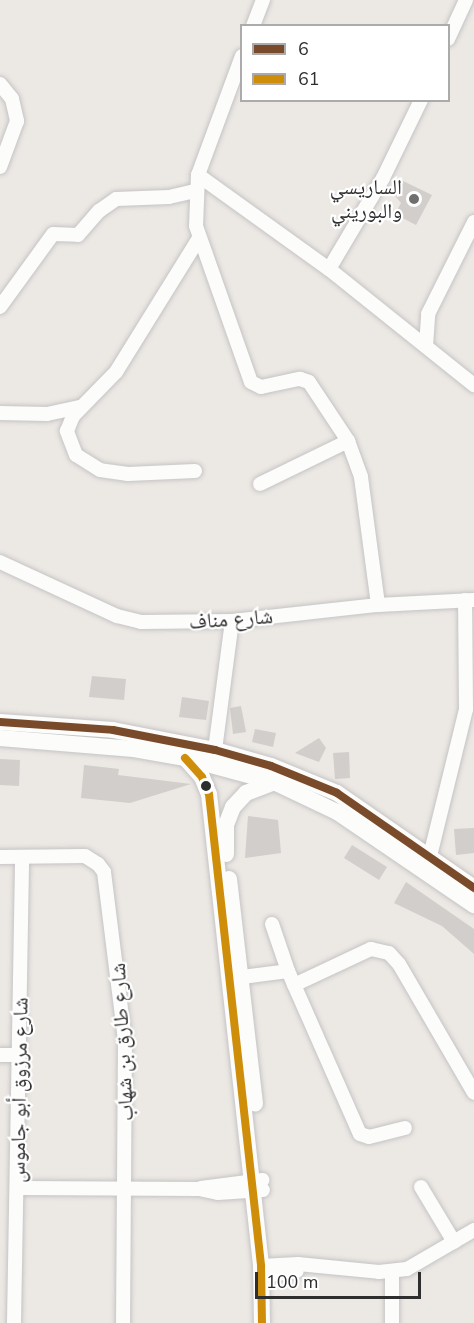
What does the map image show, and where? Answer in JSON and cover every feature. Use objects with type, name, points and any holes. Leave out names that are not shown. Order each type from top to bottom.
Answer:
[{"type":"street","points":[[254,24],[263,0]]},
{"type":"street","points":[[450,35],[466,0]]},
{"type":"street","points":[[240,61],[194,191],[199,238],[214,272],[251,382],[261,387],[300,379],[309,382],[348,441],[361,477],[378,605]]},
{"type":"street","points":[[0,84],[12,99],[17,121],[0,167]]},
{"type":"street","points":[[329,269],[388,169],[421,102]]},
{"type":"street","points":[[198,175],[329,269],[474,385]]},
{"type":"street","points":[[0,307],[53,234],[78,235],[99,211],[117,199],[170,197],[194,191]]},
{"type":"street","points":[[426,346],[428,314],[446,273],[470,247],[474,222]]},
{"type":"street","points":[[195,471],[119,474],[92,466],[76,455],[67,438],[70,420],[116,372],[199,238]]},
{"type":"street","points":[[0,413],[47,414],[82,407]]},
{"type":"street","points":[[260,484],[348,441]]},
{"type":"street","name":"شارع مناف","points":[[0,562],[131,620],[232,621],[378,605],[470,600]]},
{"type":"street","points":[[430,856],[466,709],[470,600]]},
{"type":"street","points":[[215,750],[232,621]]},
{"type":"street","points":[[0,722],[113,730],[215,750],[308,779],[337,793],[474,888]]},
{"type":"street","points":[[0,738],[81,742],[185,758],[274,782],[337,812],[474,905]]},
{"type":"street","points":[[185,758],[202,777],[209,794],[258,1185]]},
{"type":"street","points":[[272,1323],[258,1185],[242,977],[225,836],[228,816],[239,799],[256,787],[274,782]]},
{"type":"street","points":[[209,794],[225,793],[239,799]]},
{"type":"street","name":"شارع طارق بن شهاب","points":[[0,857],[85,856],[99,864],[104,872],[117,952],[125,1040],[123,1323]]},
{"type":"street","name":"شارع مرزوق أبو جاموس","points":[[9,1322],[18,1188],[22,857]]},
{"type":"street","points":[[272,924],[288,971],[360,1134],[369,1137],[405,1128]]},
{"type":"street","points":[[294,985],[371,949],[389,953],[399,964],[474,1094]]},
{"type":"street","points":[[242,977],[288,971]]},
{"type":"street","points":[[0,1055],[19,1055]]},
{"type":"street","points":[[18,1188],[199,1189],[258,1185]]},
{"type":"street","points":[[421,1187],[454,1242]]},
{"type":"street","points":[[266,1271],[311,1267],[392,1272],[420,1264],[474,1230]]},
{"type":"street","points":[[262,1323],[266,1271]]},
{"type":"street","points":[[392,1272],[392,1323]]},
{"type":"building","name":"الساريسي والبوريني","points":[[397,178],[432,195],[416,225],[395,214],[401,203],[390,190]]},
{"type":"building","points":[[92,676],[126,679],[124,700],[89,697]]},
{"type":"building","points":[[182,697],[209,701],[206,720],[179,717]]},
{"type":"building","points":[[241,706],[246,732],[233,734],[230,708]]},
{"type":"building","points":[[255,729],[276,733],[273,747],[252,742]]},
{"type":"building","points":[[319,738],[326,748],[319,762],[295,753]]},
{"type":"building","points":[[349,752],[350,778],[335,779],[333,753]]},
{"type":"building","points":[[0,759],[20,760],[19,786],[0,785]]},
{"type":"building","points":[[84,765],[119,769],[118,775],[191,784],[130,803],[81,798]]},
{"type":"building","points":[[248,816],[278,820],[281,853],[245,858]]},
{"type":"building","points":[[474,828],[474,853],[456,855],[454,829]]},
{"type":"building","points":[[352,845],[387,867],[379,880],[344,858]]},
{"type":"building","points":[[406,882],[474,929],[474,954],[442,926],[394,903]]},
{"type":"transit line","name":"6","points":[[0,722],[113,730],[215,750],[271,766],[337,793],[474,888]]},
{"type":"transit line","name":"61","points":[[185,758],[202,777],[209,794],[261,1266],[262,1323]]},
{"type":"place","name":"الساريسي والبوريني","points":[[414,199]]}]
